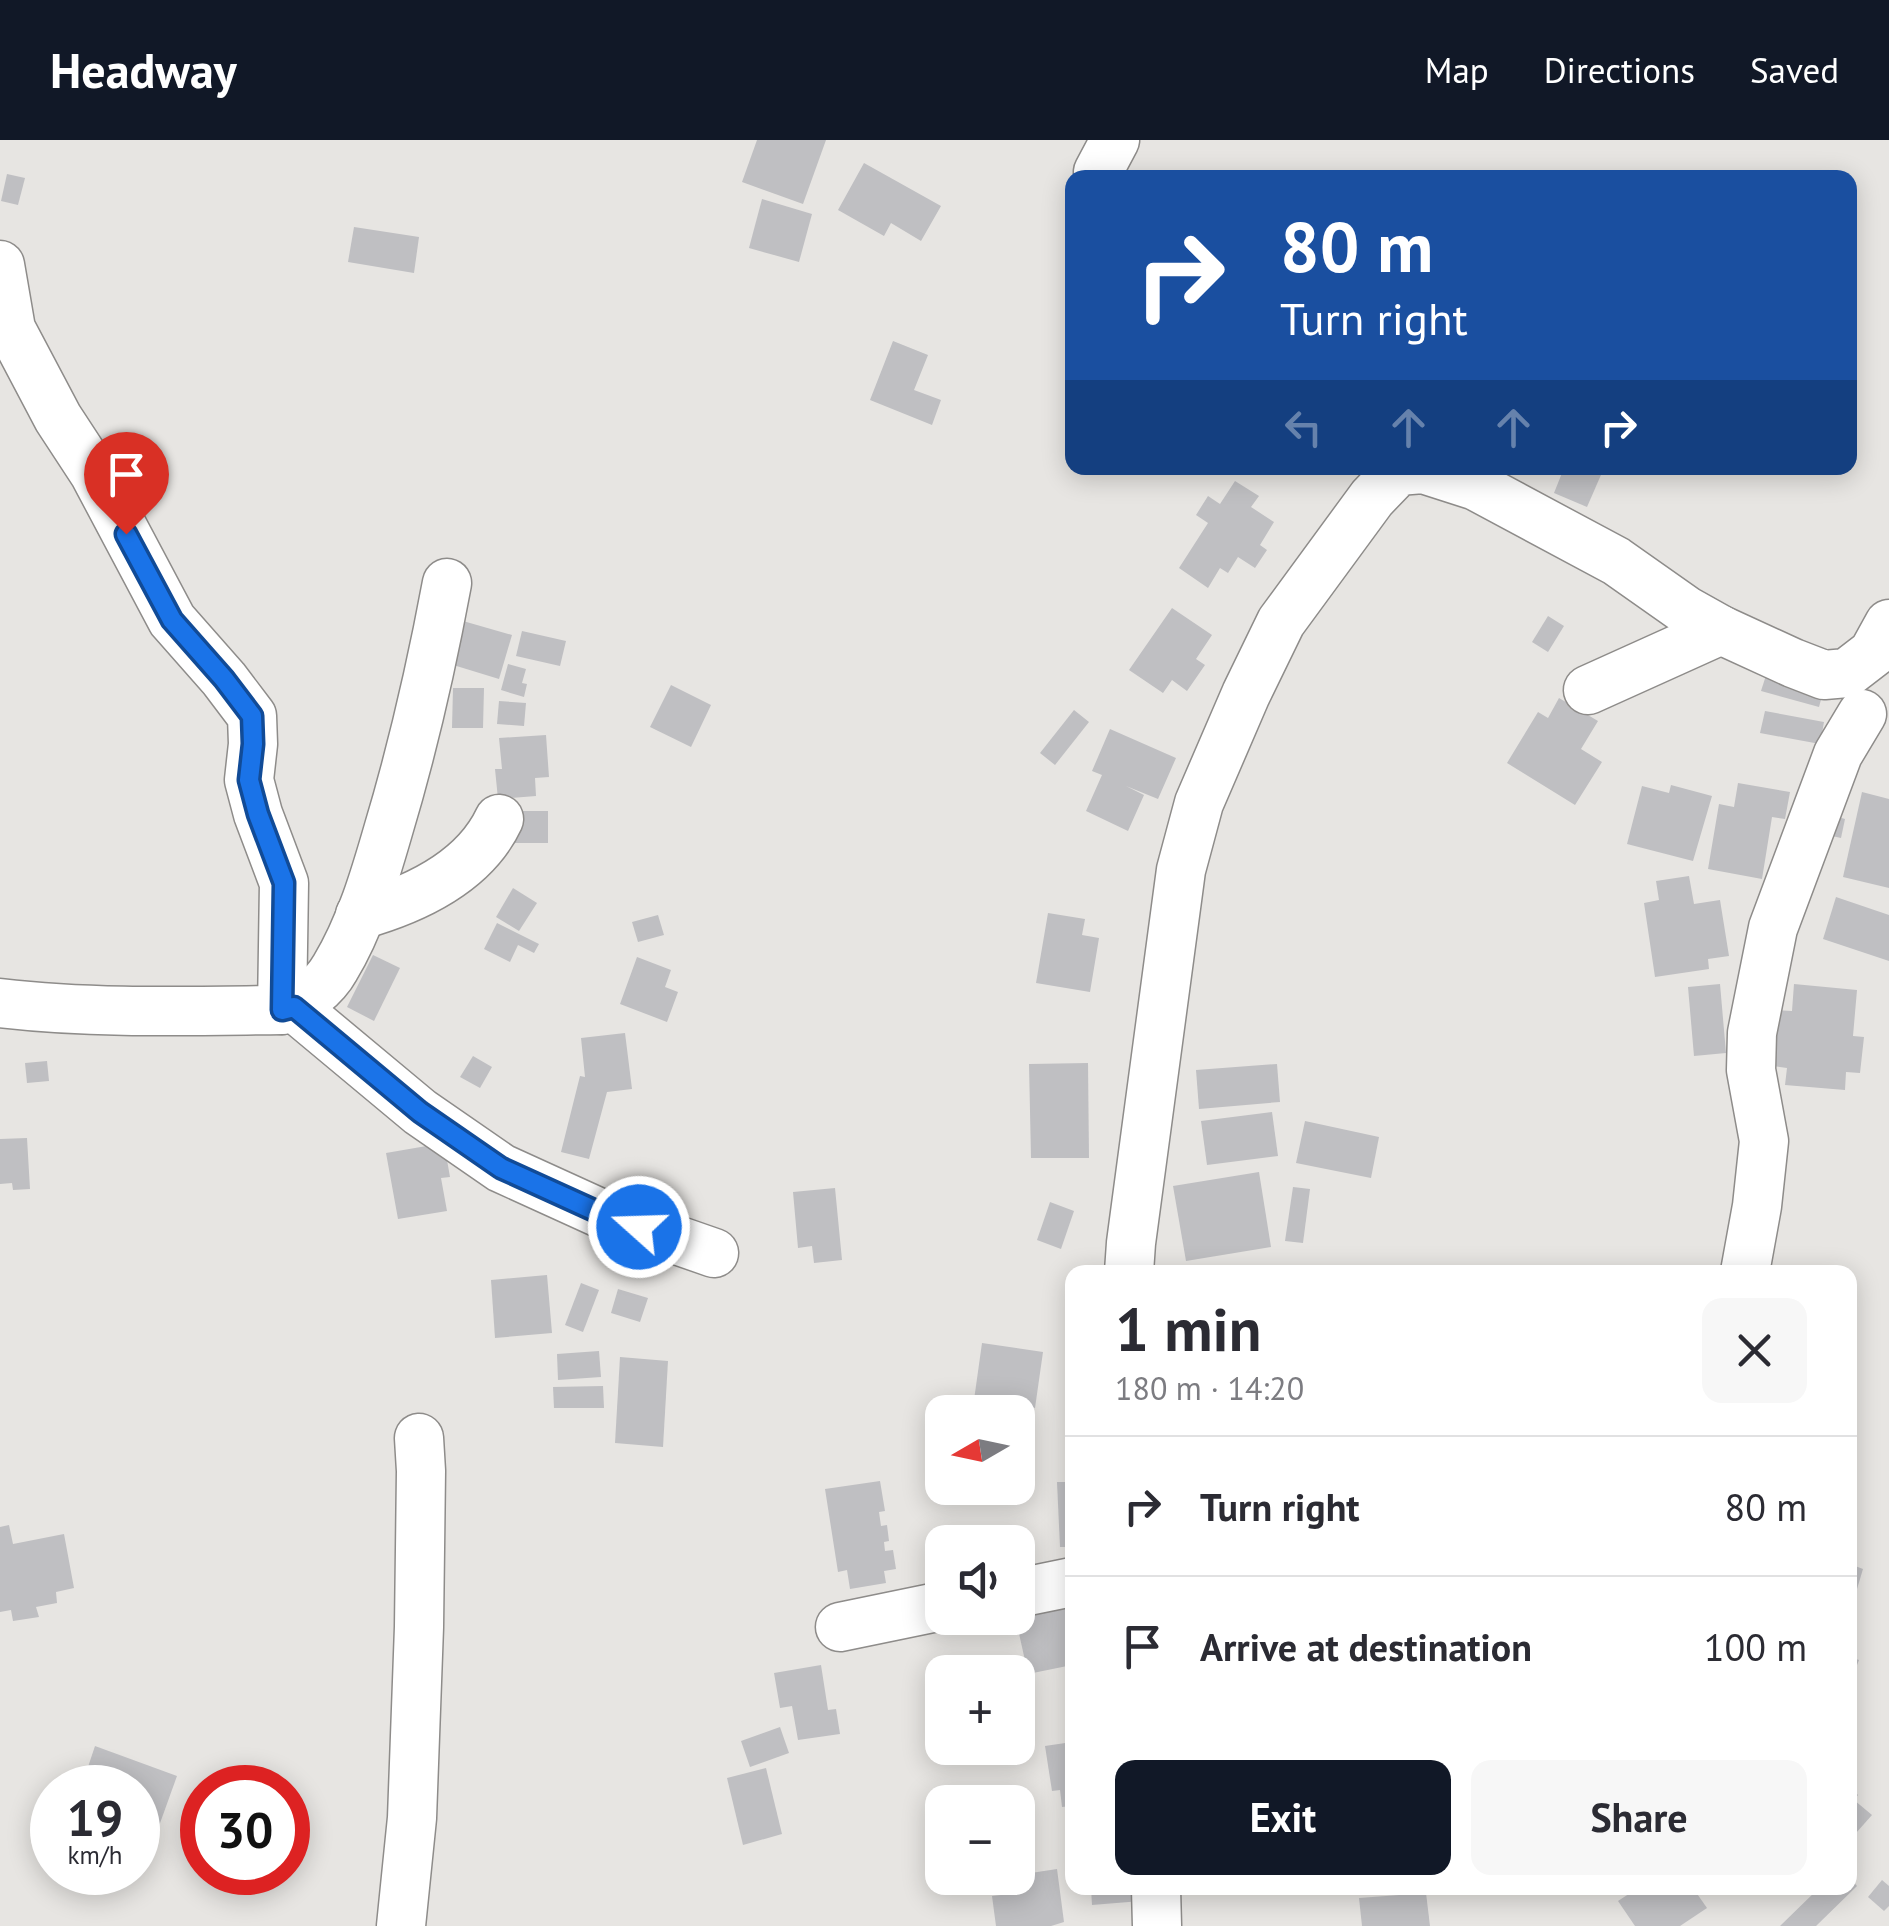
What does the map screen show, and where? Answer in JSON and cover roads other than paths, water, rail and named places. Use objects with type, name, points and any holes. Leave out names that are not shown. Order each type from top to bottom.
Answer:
[{"type":"street","points":[[0,265],[11,329],[50,405],[94,473],[172,620],[252,716],[249,780],[284,883],[288,1009]]},
{"type":"street","points":[[1135,1263],[1182,870],[1199,803],[1281,622],[1372,498],[1394,475]]},
{"type":"street","points":[[1442,475],[1476,486],[1616,561],[1721,630],[1824,674],[1866,708]]},
{"type":"street","points":[[288,1009],[334,971],[370,892],[411,757],[447,583]]},
{"type":"street","points":[[1746,1265],[1764,1141],[1750,1070],[1752,1033],[1773,928],[1838,754],[1866,708],[1873,653],[1889,624]]},
{"type":"street","points":[[1588,690],[1721,630]]},
{"type":"street","points":[[360,915],[389,907],[445,879],[477,852],[499,819]]},
{"type":"street","points":[[0,1003],[124,1011],[288,1009],[420,1112],[501,1168],[602,1214],[714,1252]]},
{"type":"street","points":[[401,1926],[412,1818],[419,1607],[419,1438]]},
{"type":"street","points":[[1035,1590],[1065,1584]]},
{"type":"street","points":[[840,1627],[925,1610]]},
{"type":"street","points":[[1156,1895],[1157,1926]]}]
